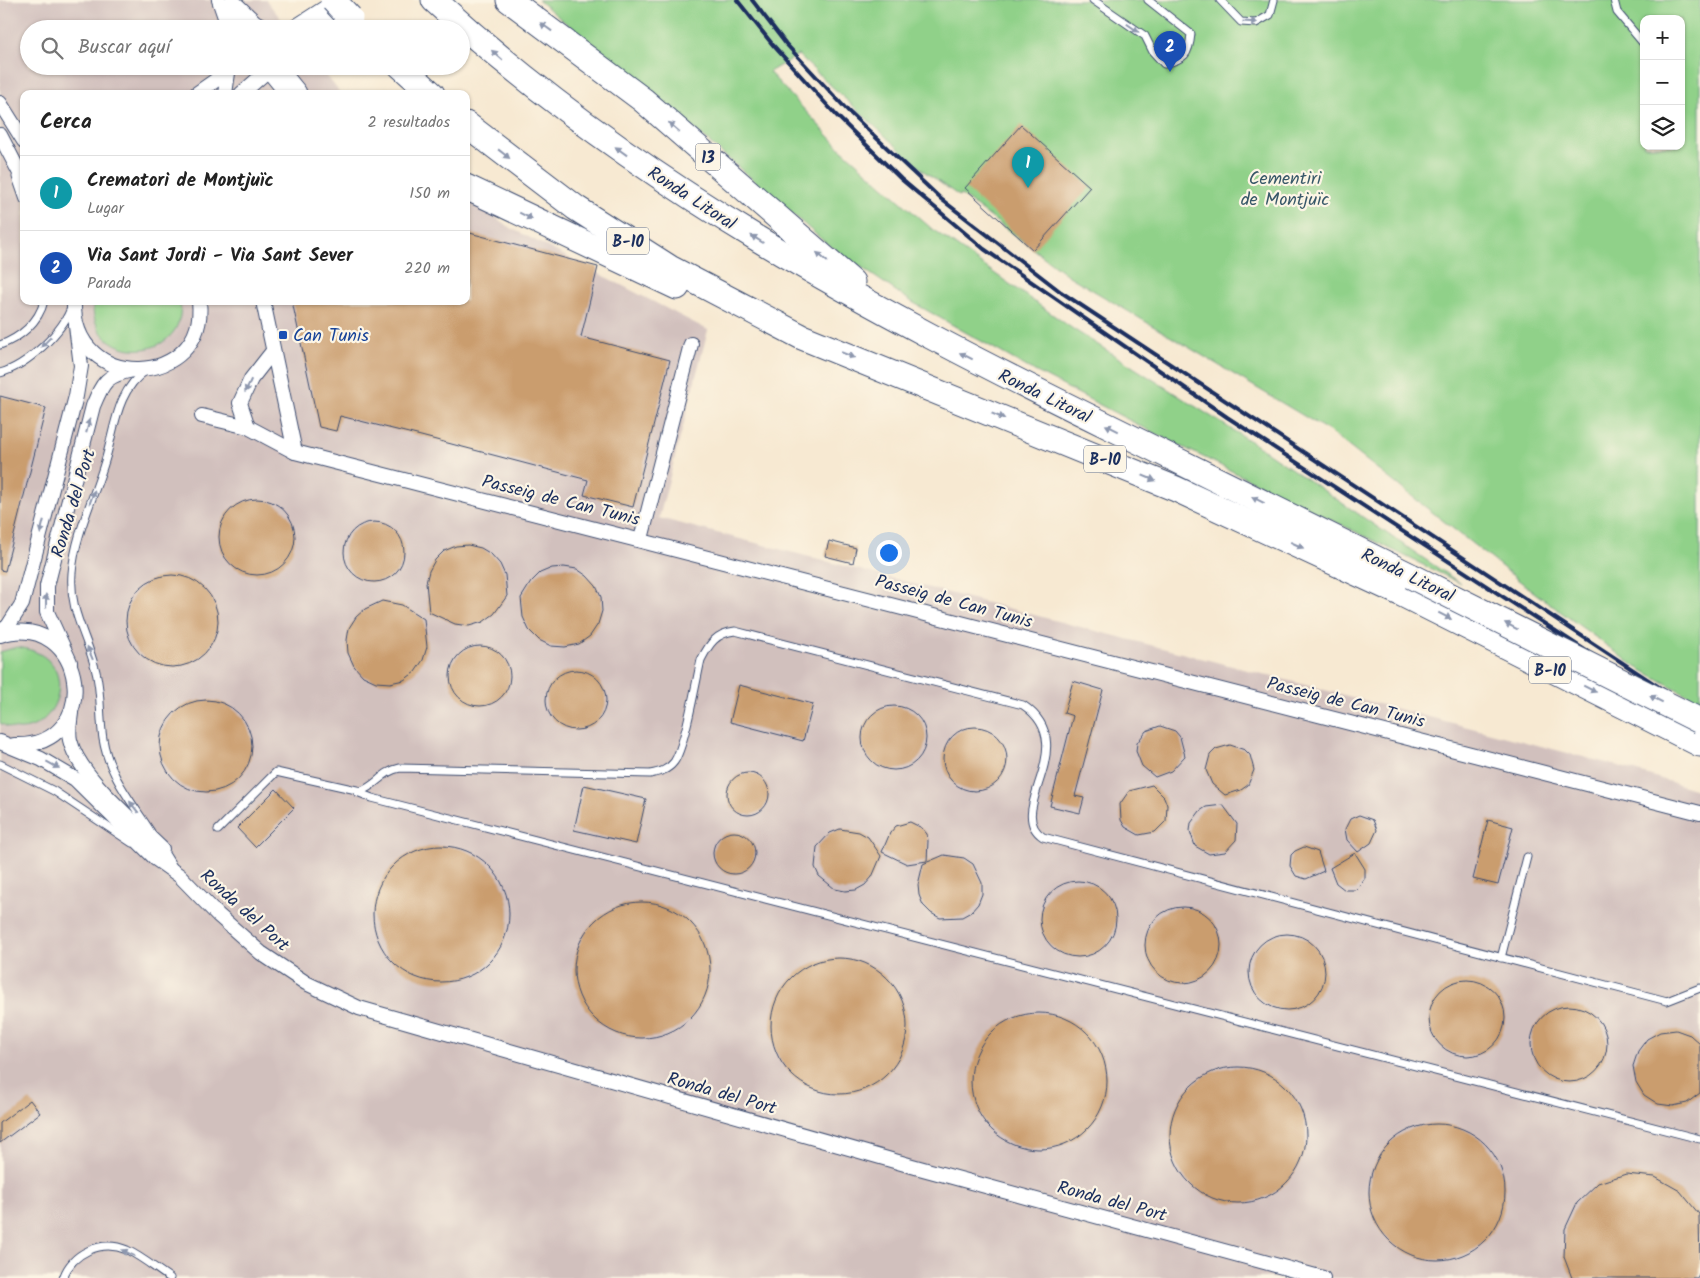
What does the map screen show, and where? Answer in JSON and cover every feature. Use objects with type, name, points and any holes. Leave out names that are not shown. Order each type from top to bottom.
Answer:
[{"type":"highway","points":[[333,0],[348,12]]},
{"type":"highway","name":"Ronda Litoral","points":[[434,0],[457,20]]},
{"type":"highway","name":"13","points":[[508,0],[643,100],[900,322]]},
{"type":"highway","name":"Ronda Litoral","points":[[470,32],[508,65],[628,156],[786,257],[900,322],[1406,585],[1700,744]]},
{"type":"highway","points":[[279,75],[291,90]]},
{"type":"highway","points":[[411,75],[428,90]]},
{"type":"highway","name":"Ronda Litoral","points":[[470,127],[576,208],[670,268],[802,338],[1176,489],[1406,585],[1700,721]]},
{"type":"highway","points":[[470,189],[643,272],[802,338]]},
{"type":"street","points":[[219,0],[226,20]]},
{"type":"street","points":[[225,0],[239,20]]},
{"type":"street","points":[[232,0],[253,20]]},
{"type":"street","points":[[322,20],[348,12]]},
{"type":"street","points":[[333,20],[348,12]]},
{"type":"street","points":[[202,90],[220,75]]},
{"type":"street","points":[[225,90],[226,75]]},
{"type":"street","points":[[246,90],[263,75]]},
{"type":"street","points":[[0,103],[20,135]]},
{"type":"street","points":[[0,135],[20,174]]},
{"type":"street","name":"Ronda del Port","points":[[0,634],[8,626],[22,604],[76,396],[81,366],[73,305]]},
{"type":"street","points":[[76,326],[82,340],[95,355],[112,365],[133,370],[149,369],[170,361],[186,347],[197,327],[199,305]]},
{"type":"street","points":[[264,305],[295,452]]},
{"type":"street","points":[[641,539],[691,344]]},
{"type":"street","points":[[248,427],[240,402],[251,379],[273,351]]},
{"type":"street","name":"Ronda del Port","points":[[73,706],[76,697],[75,679],[70,662],[47,612],[47,586],[93,406],[107,379],[113,375],[133,370]]},
{"type":"street","name":"Passeig de Can Tunis","points":[[202,416],[248,427],[295,452],[641,539],[1700,813]]},
{"type":"street","points":[[0,634],[29,632],[45,637],[60,648],[70,662]]},
{"type":"street","points":[[73,706],[70,739],[80,762],[159,854]]},
{"type":"street","points":[[4,744],[26,746],[44,740],[59,730],[70,715],[73,706]]},
{"type":"street","points":[[4,744],[56,766],[75,779],[159,854]]},
{"type":"street","name":"Ronda del Port","points":[[159,854],[218,915],[261,953],[306,984],[359,1008],[912,1166],[1323,1278]]},
{"type":"lane","points":[[1093,0],[1145,36],[1153,52],[1164,64],[1179,60],[1189,50],[1191,34],[1148,0]]},
{"type":"lane","points":[[1220,0],[1241,22],[1256,24],[1270,15],[1274,0]]},
{"type":"lane","points":[[1614,0],[1617,12],[1640,39]]},
{"type":"lane","points":[[8,148],[20,187]]},
{"type":"lane","points":[[0,345],[16,338],[32,324],[42,305]]},
{"type":"lane","points":[[0,373],[20,366],[31,357],[57,331],[72,305]]},
{"type":"lane","name":"Ronda del Port","points":[[149,369],[134,381],[121,400],[105,461],[85,516],[74,558],[72,588],[77,618],[97,675],[101,727],[106,754],[124,794],[159,854]]},
{"type":"lane","points":[[355,791],[368,789],[382,775],[400,768],[650,774],[661,771],[670,767],[680,752],[701,660],[706,650],[712,641],[725,632],[744,632],[1012,700],[1030,710],[1043,726],[1048,746],[1031,813],[1032,826],[1043,837],[1667,1001],[1700,988]]},
{"type":"lane","points":[[0,764],[67,798],[159,854]]},
{"type":"lane","points":[[218,830],[276,772],[1700,1139]]},
{"type":"lane","points":[[1502,958],[1527,857]]},
{"type":"lane","points":[[63,1278],[68,1265],[78,1255],[106,1246],[126,1250],[170,1278]]},
{"type":"shaded area","points":[[0,0],[266,0],[282,20],[20,20],[20,75],[326,75],[338,90],[20,90],[20,305],[470,305],[470,200],[509,227],[708,330],[659,518],[1622,767],[1700,791],[1700,1278],[0,1278]]},
{"type":"green space","name":"Cementiri de Montjuïc","points":[[538,0],[1700,0],[1700,702],[1636,667],[1535,593],[1329,431],[1069,276],[961,195],[959,196],[922,170],[798,55],[769,72],[841,149],[932,229],[1073,329],[1261,448],[1460,583],[1152,432],[1027,367],[912,302],[827,244],[693,128]]},
{"type":"green space","points":[[94,305],[180,305],[179,322],[170,337],[155,346],[138,349],[121,347],[106,338],[96,323]]},
{"type":"green space","points":[[17,647],[40,654],[54,667],[59,684],[56,700],[48,715],[35,726],[18,729],[0,723],[0,652]]},
{"type":"building","points":[[1021,125],[1090,187],[1033,250],[965,188]]},
{"type":"building","points":[[470,233],[598,267],[581,337],[670,360],[633,507],[584,495],[588,480],[421,436],[340,416],[336,431],[319,427],[293,305],[470,305]]},
{"type":"building","points":[[0,396],[46,408],[5,571],[0,570]]},
{"type":"building","points":[[257,499],[271,502],[284,510],[292,523],[295,537],[292,551],[284,564],[271,572],[257,575],[243,572],[230,564],[222,551],[219,537],[222,523],[230,510],[243,502]]},
{"type":"building","points":[[374,522],[391,527],[399,535],[404,552],[399,569],[391,577],[374,582],[357,577],[349,569],[344,552],[349,535],[357,527]]},
{"type":"building","points":[[829,541],[856,548],[853,563],[825,556]]},
{"type":"building","points":[[468,545],[481,548],[491,554],[500,564],[505,575],[507,596],[494,614],[483,622],[469,626],[455,624],[429,612],[426,583],[429,571],[435,560],[444,551],[456,546]]},
{"type":"building","points":[[552,568],[577,569],[596,586],[601,597],[602,611],[598,624],[590,636],[579,644],[565,647],[551,646],[539,640],[529,630],[523,617],[521,598],[531,582],[540,573]]},
{"type":"building","points":[[172,575],[189,579],[204,589],[214,604],[218,621],[214,638],[204,653],[189,663],[172,667],[155,663],[140,653],[130,638],[126,621],[130,604],[140,589],[155,579]]},
{"type":"building","points":[[382,601],[402,605],[424,619],[427,647],[423,660],[415,672],[404,680],[390,683],[376,682],[363,676],[354,666],[348,653],[347,640],[349,628],[356,617],[365,609]]},
{"type":"building","points":[[480,646],[492,648],[505,659],[510,676],[508,688],[497,701],[480,706],[468,704],[455,693],[450,676],[452,664],[463,651]]},
{"type":"building","points":[[576,670],[593,675],[601,683],[606,700],[601,717],[593,725],[576,730],[559,725],[551,717],[546,700],[551,683],[559,675]]},
{"type":"building","points":[[1073,681],[1103,690],[1075,796],[1084,798],[1080,813],[1050,806],[1073,716],[1064,713]]},
{"type":"building","points":[[739,685],[813,704],[803,741],[730,722]]},
{"type":"building","points":[[206,700],[223,704],[238,714],[248,729],[252,746],[248,763],[238,778],[223,788],[206,792],[189,788],[174,778],[164,763],[160,746],[164,729],[174,714],[189,704]]},
{"type":"building","points":[[894,706],[906,708],[917,715],[924,726],[926,738],[924,750],[917,761],[906,768],[894,770],[882,768],[871,761],[864,750],[862,738],[864,726],[871,715],[882,708]]},
{"type":"building","points":[[1160,726],[1175,731],[1180,737],[1185,756],[1171,771],[1155,777],[1142,766],[1136,751],[1137,743],[1146,731]]},
{"type":"building","points":[[975,727],[987,729],[998,736],[1005,747],[1007,759],[1005,771],[998,782],[987,789],[975,791],[963,789],[952,782],[945,771],[943,759],[945,747],[952,736],[963,729]]},
{"type":"building","points":[[1230,745],[1245,750],[1250,755],[1254,770],[1248,785],[1241,790],[1225,795],[1212,784],[1206,770],[1210,755],[1216,749]]},
{"type":"building","points":[[748,773],[763,779],[769,794],[763,809],[748,815],[733,809],[727,794],[733,779]]},
{"type":"building","points":[[584,785],[646,799],[636,844],[574,830]]},
{"type":"building","points":[[1152,785],[1164,797],[1167,805],[1166,821],[1155,832],[1139,835],[1125,827],[1121,820],[1120,804],[1129,791]]},
{"type":"building","points":[[276,789],[294,808],[255,847],[237,828]]},
{"type":"building","points":[[1223,805],[1237,824],[1236,840],[1225,852],[1209,854],[1195,846],[1190,831],[1191,823],[1200,811],[1206,807]]},
{"type":"building","points":[[1359,815],[1373,820],[1377,830],[1371,843],[1358,852],[1347,840],[1345,829],[1350,819]]},
{"type":"building","points":[[1488,820],[1513,827],[1498,885],[1473,879]]},
{"type":"building","points":[[910,822],[922,828],[927,834],[927,861],[907,864],[882,852],[890,833],[896,826]]},
{"type":"building","points":[[840,829],[859,832],[868,837],[881,856],[872,877],[865,885],[856,890],[845,891],[835,889],[819,876],[815,867],[817,847],[830,833]]},
{"type":"building","points":[[734,832],[749,838],[755,853],[749,868],[734,874],[719,868],[713,853],[719,838]]},
{"type":"building","points":[[441,846],[467,852],[489,866],[503,888],[509,914],[503,940],[489,962],[467,976],[441,982],[415,976],[393,962],[379,940],[373,914],[379,888],[393,866],[415,852]]},
{"type":"building","points":[[1304,847],[1318,852],[1324,871],[1306,879],[1296,876],[1290,866],[1291,855]]},
{"type":"building","points":[[1355,853],[1365,869],[1365,878],[1356,890],[1345,890],[1336,883],[1330,868]]},
{"type":"building","points":[[944,855],[964,858],[973,864],[982,883],[982,894],[978,904],[971,912],[962,917],[940,918],[923,905],[919,895],[918,885],[923,864]]},
{"type":"building","points":[[1078,881],[1092,884],[1105,892],[1113,905],[1116,919],[1113,933],[1105,946],[1092,954],[1078,957],[1064,954],[1051,946],[1043,933],[1040,919],[1043,905],[1051,892],[1064,884]]},
{"type":"building","points":[[642,902],[668,908],[690,922],[704,944],[710,970],[704,996],[690,1018],[668,1032],[642,1038],[616,1032],[594,1018],[580,996],[574,970],[580,944],[594,922],[616,908]]},
{"type":"building","points":[[1183,907],[1197,910],[1210,918],[1218,931],[1221,945],[1218,959],[1210,972],[1197,980],[1183,983],[1169,980],[1156,972],[1148,959],[1145,945],[1148,931],[1156,918],[1169,910]]},
{"type":"building","points":[[1287,934],[1301,937],[1314,945],[1322,958],[1325,972],[1322,986],[1314,999],[1301,1007],[1287,1010],[1273,1007],[1260,999],[1252,986],[1249,972],[1252,958],[1260,945],[1273,937]]},
{"type":"building","points":[[839,958],[865,964],[887,978],[901,1000],[907,1026],[901,1052],[887,1074],[865,1088],[839,1094],[813,1088],[791,1074],[777,1052],[771,1026],[777,1000],[791,978],[813,964]]},
{"type":"building","points":[[1467,980],[1481,983],[1494,991],[1502,1004],[1505,1018],[1502,1032],[1494,1045],[1481,1053],[1467,1056],[1453,1053],[1440,1045],[1432,1032],[1429,1018],[1432,1004],[1440,991],[1453,983]]},
{"type":"building","points":[[1569,1006],[1583,1009],[1596,1017],[1604,1030],[1607,1044],[1604,1058],[1596,1071],[1583,1079],[1569,1082],[1555,1079],[1542,1071],[1534,1058],[1531,1044],[1534,1030],[1542,1017],[1555,1009]]},
{"type":"building","points":[[1039,1013],[1065,1018],[1087,1033],[1102,1055],[1107,1081],[1102,1107],[1087,1129],[1065,1144],[1039,1149],[1013,1144],[991,1129],[976,1107],[971,1081],[976,1055],[991,1033],[1013,1018]]},
{"type":"building","points":[[1676,1030],[1690,1035],[1700,1044],[1700,1093],[1687,1103],[1673,1106],[1658,1104],[1644,1095],[1636,1082],[1633,1066],[1638,1051],[1647,1039],[1660,1032]]},
{"type":"building","points":[[1238,1067],[1264,1073],[1286,1087],[1300,1109],[1306,1135],[1300,1161],[1286,1183],[1264,1197],[1238,1203],[1212,1197],[1190,1183],[1176,1161],[1170,1135],[1176,1109],[1190,1087],[1212,1073]]},
{"type":"building","points":[[30,1100],[40,1113],[0,1143],[0,1123]]},
{"type":"building","points":[[1437,1124],[1463,1130],[1485,1144],[1499,1166],[1505,1192],[1499,1218],[1485,1240],[1463,1254],[1437,1260],[1411,1254],[1389,1240],[1375,1218],[1369,1192],[1375,1166],[1389,1144],[1411,1130]]},
{"type":"building","points":[[1626,1174],[1655,1177],[1680,1191],[1699,1214],[1700,1272],[1697,1278],[1572,1278],[1564,1257],[1565,1229],[1577,1203],[1598,1183]]},
{"type":"railway","points":[[737,0],[773,45],[836,115],[901,179],[984,249],[1227,417],[1700,725]]},
{"type":"railway","points":[[752,0],[786,44],[849,112],[941,199],[1061,292],[1700,714]]},
{"type":"place","name":"Via Sant Jordi - Via Sant Sever","points":[[1170,72]]},
{"type":"place","name":"Crematori de Montjuïc","points":[[1028,188]]},
{"type":"place","name":"Can Tunis","points":[[283,335]]}]
